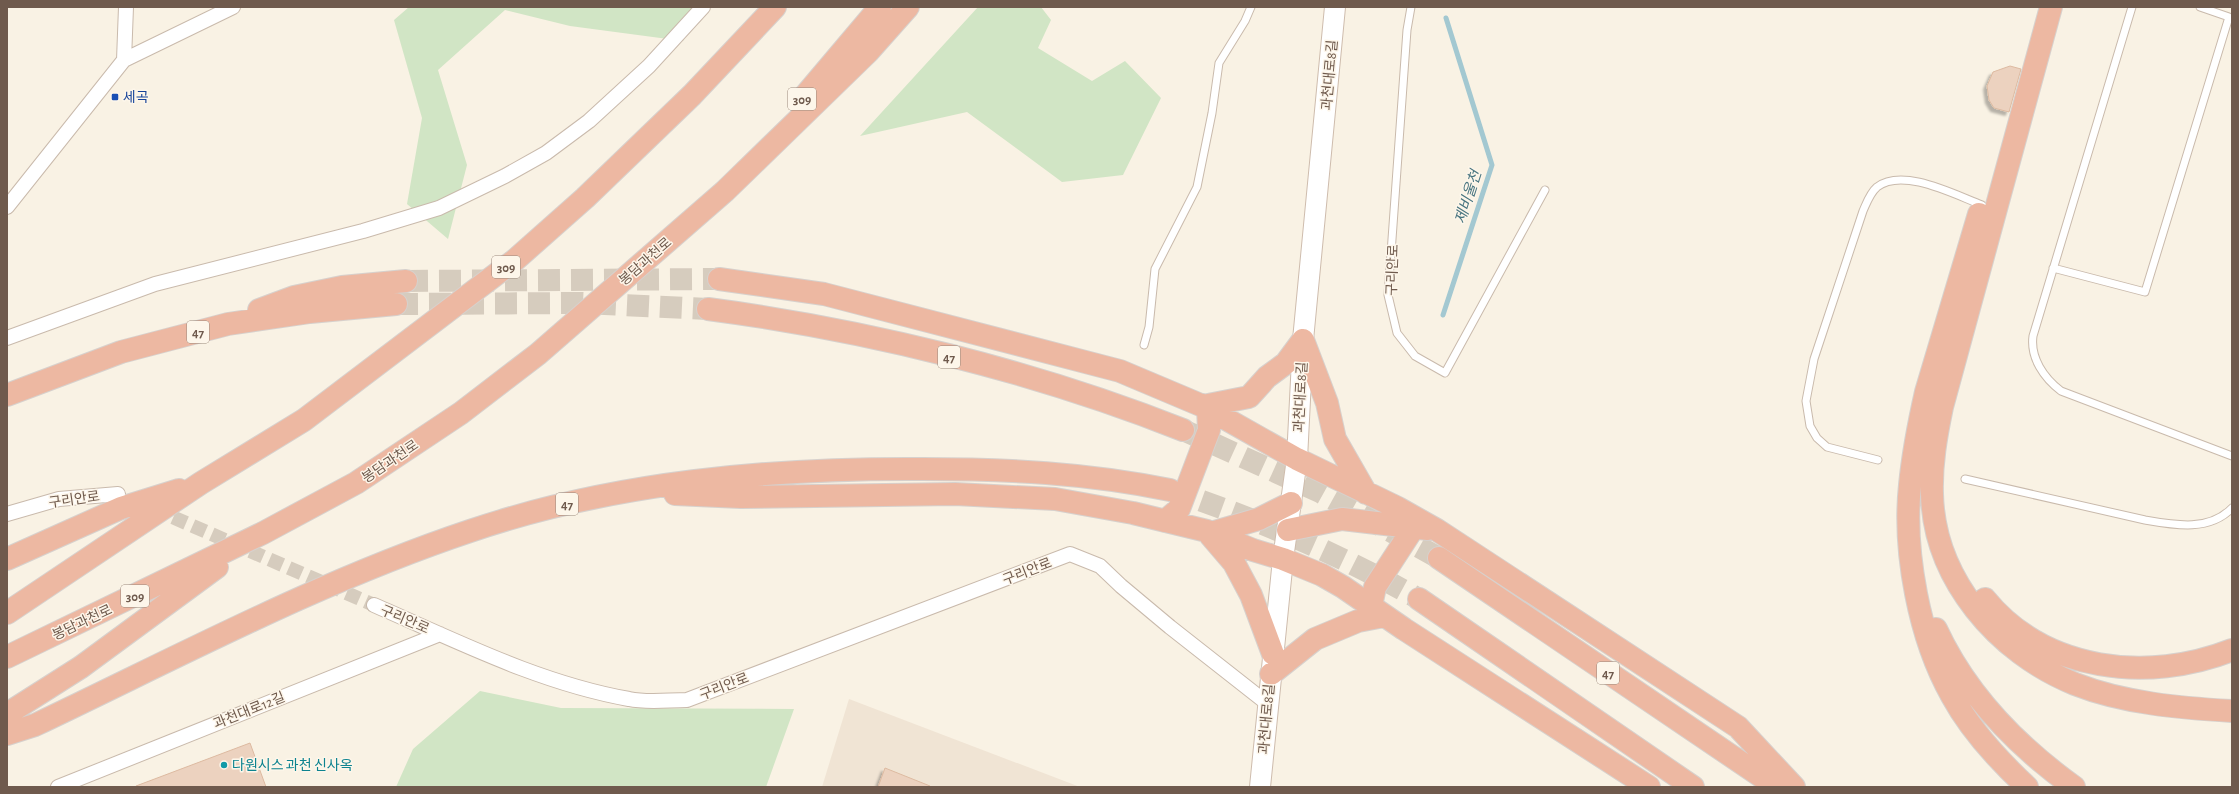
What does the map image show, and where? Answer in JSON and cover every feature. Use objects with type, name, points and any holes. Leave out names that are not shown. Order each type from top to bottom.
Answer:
[{"type":"highway","name":"309","points":[[201,484],[304,420],[515,260],[585,198],[692,95],[775,7]]},
{"type":"highway","name":"봉담과천로","points":[[725,191],[880,7]]},
{"type":"highway","name":"봉담과천로","points":[[7,657],[263,533],[356,483],[461,413],[538,354],[725,191],[868,52],[908,7]]},
{"type":"highway","points":[[2026,787],[1998,759],[1965,718],[1940,672],[1918,599],[1908,514],[1910,485],[1920,422],[2037,7]]},
{"type":"highway","points":[[2051,7],[1942,407],[1933,461],[1932,495],[1941,545],[1949,569],[1963,592],[1997,633],[2018,652],[2042,668],[2074,684],[2100,692],[2160,704],[2232,710]]},
{"type":"highway","points":[[719,279],[824,294],[1120,371],[1206,408],[1297,459],[1398,508],[1437,530],[1738,727],[1794,787]]},
{"type":"highway","points":[[188,335],[294,297],[342,286],[406,281]]},
{"type":"highway","name":"47","points":[[7,395],[121,352],[228,324],[310,312],[396,304]]},
{"type":"highway","name":"47","points":[[708,309],[810,326],[943,355],[1080,392],[1183,430]]},
{"type":"highway","points":[[1206,408],[1249,398],[1267,377],[1286,362],[1304,340],[1328,403],[1335,439],[1366,493]]},
{"type":"highway","points":[[1942,407],[1940,482],[1949,532],[1966,573],[1996,613],[2042,645],[2082,662],[2102,666],[2151,669],[2177,666],[2205,660],[2232,650]]},
{"type":"highway","points":[[1165,521],[1179,509],[1208,430],[1206,408]]},
{"type":"highway","name":"47","points":[[7,734],[35,724],[300,599],[420,549],[513,518],[628,492],[700,480],[867,468],[1009,470],[1061,473],[1122,481],[1170,490]]},
{"type":"highway","points":[[7,559],[121,508],[201,484]]},
{"type":"highway","points":[[7,613],[201,484]]},
{"type":"highway","points":[[628,492],[741,497],[955,494],[1055,499],[1165,521],[1209,532],[1322,575],[1649,787]]},
{"type":"highway","points":[[1209,532],[1259,519],[1291,503]]},
{"type":"highway","points":[[1288,530],[1342,519],[1437,530]]},
{"type":"highway","points":[[1377,611],[1375,587],[1414,527]]},
{"type":"highway","points":[[1209,532],[1234,562],[1251,595],[1272,664],[1315,639],[1358,621],[1377,611]]},
{"type":"highway","points":[[7,714],[81,668],[263,533]]},
{"type":"highway","points":[[1911,544],[1922,595],[1942,642],[1956,666],[2007,731],[2050,770],[2074,787]]},
{"type":"highway","name":"47","points":[[1439,558],[1777,787]]},
{"type":"highway","points":[[1419,599],[1693,787]]},
{"type":"street","points":[[124,60],[126,7]]},
{"type":"street","points":[[7,207],[124,60],[233,7]]},
{"type":"street","points":[[7,338],[155,284],[362,231],[439,208],[505,176],[546,152],[589,121],[649,66],[703,7]]},
{"type":"street","name":"과천대로8길","points":[[1260,787],[1283,559],[1297,459],[1304,340],[1335,7]]},
{"type":"street","name":"구리안로","points":[[7,514],[59,499],[118,494]]},
{"type":"street","name":"구리안로","points":[[374,605],[505,664],[572,685],[631,700],[687,700],[1070,554],[1100,566],[1170,628],[1268,704]]},
{"type":"street","name":"과천대로12길","points":[[58,787],[440,634]]},
{"type":"lane","points":[[1144,345],[1149,327],[1155,269],[1197,187],[1212,113],[1219,64],[1251,7]]},
{"type":"lane","name":"구리안로","points":[[1412,7],[1407,30],[1388,294],[1397,333],[1416,356],[1445,373],[1545,190]]},
{"type":"lane","points":[[2132,7],[2053,268],[2032,343],[2037,361],[2046,378],[2061,391],[2232,456]]},
{"type":"lane","points":[[2053,268],[2145,292],[2229,17],[2200,7]]},
{"type":"lane","points":[[1878,460],[1827,447],[1813,432],[1808,418],[1806,401],[1814,359],[1863,211],[1870,196],[1878,186],[1900,179],[1915,181],[1982,205]]},
{"type":"lane","points":[[1964,479],[2145,520],[2173,524],[2210,522],[2232,508]]},
{"type":"shaded area","points":[[849,699],[1080,787],[822,787]]},
{"type":"green space","points":[[409,7],[698,7],[683,41],[570,26],[505,10],[438,70],[467,165],[448,239],[407,204],[422,118],[394,20]]},
{"type":"green space","points":[[978,7],[1041,7],[1051,20],[1038,48],[1092,81],[1125,61],[1161,98],[1123,175],[1062,182],[967,112],[860,136]]},
{"type":"green space","points":[[480,691],[561,708],[794,709],[766,787],[396,787],[413,749]]},
{"type":"building","points":[[2010,66],[2021,69],[2009,112],[1994,108],[1989,100],[1987,86],[1993,72]]},
{"type":"building","name":"다원시스 과천 신사옥","points":[[250,743],[266,787],[136,786]]},
{"type":"building","points":[[885,768],[930,786],[930,787],[878,787]]},
{"type":"waterway","name":"제비울천","points":[[1443,315],[1492,165],[1446,18]]},
{"type":"tunnel","points":[[406,281],[719,279]]},
{"type":"tunnel","points":[[396,304],[582,303],[708,309]]},
{"type":"tunnel","points":[[1183,430],[1320,492],[1439,558]]},
{"type":"tunnel","points":[[1170,490],[1266,525],[1297,538],[1359,567],[1419,599]]},
{"type":"tunnel","points":[[154,509],[374,605]]},
{"type":"place","name":"세곡","points":[[115,97]]},
{"type":"place","name":"다원시스 과천 신사옥","points":[[224,765]]}]
